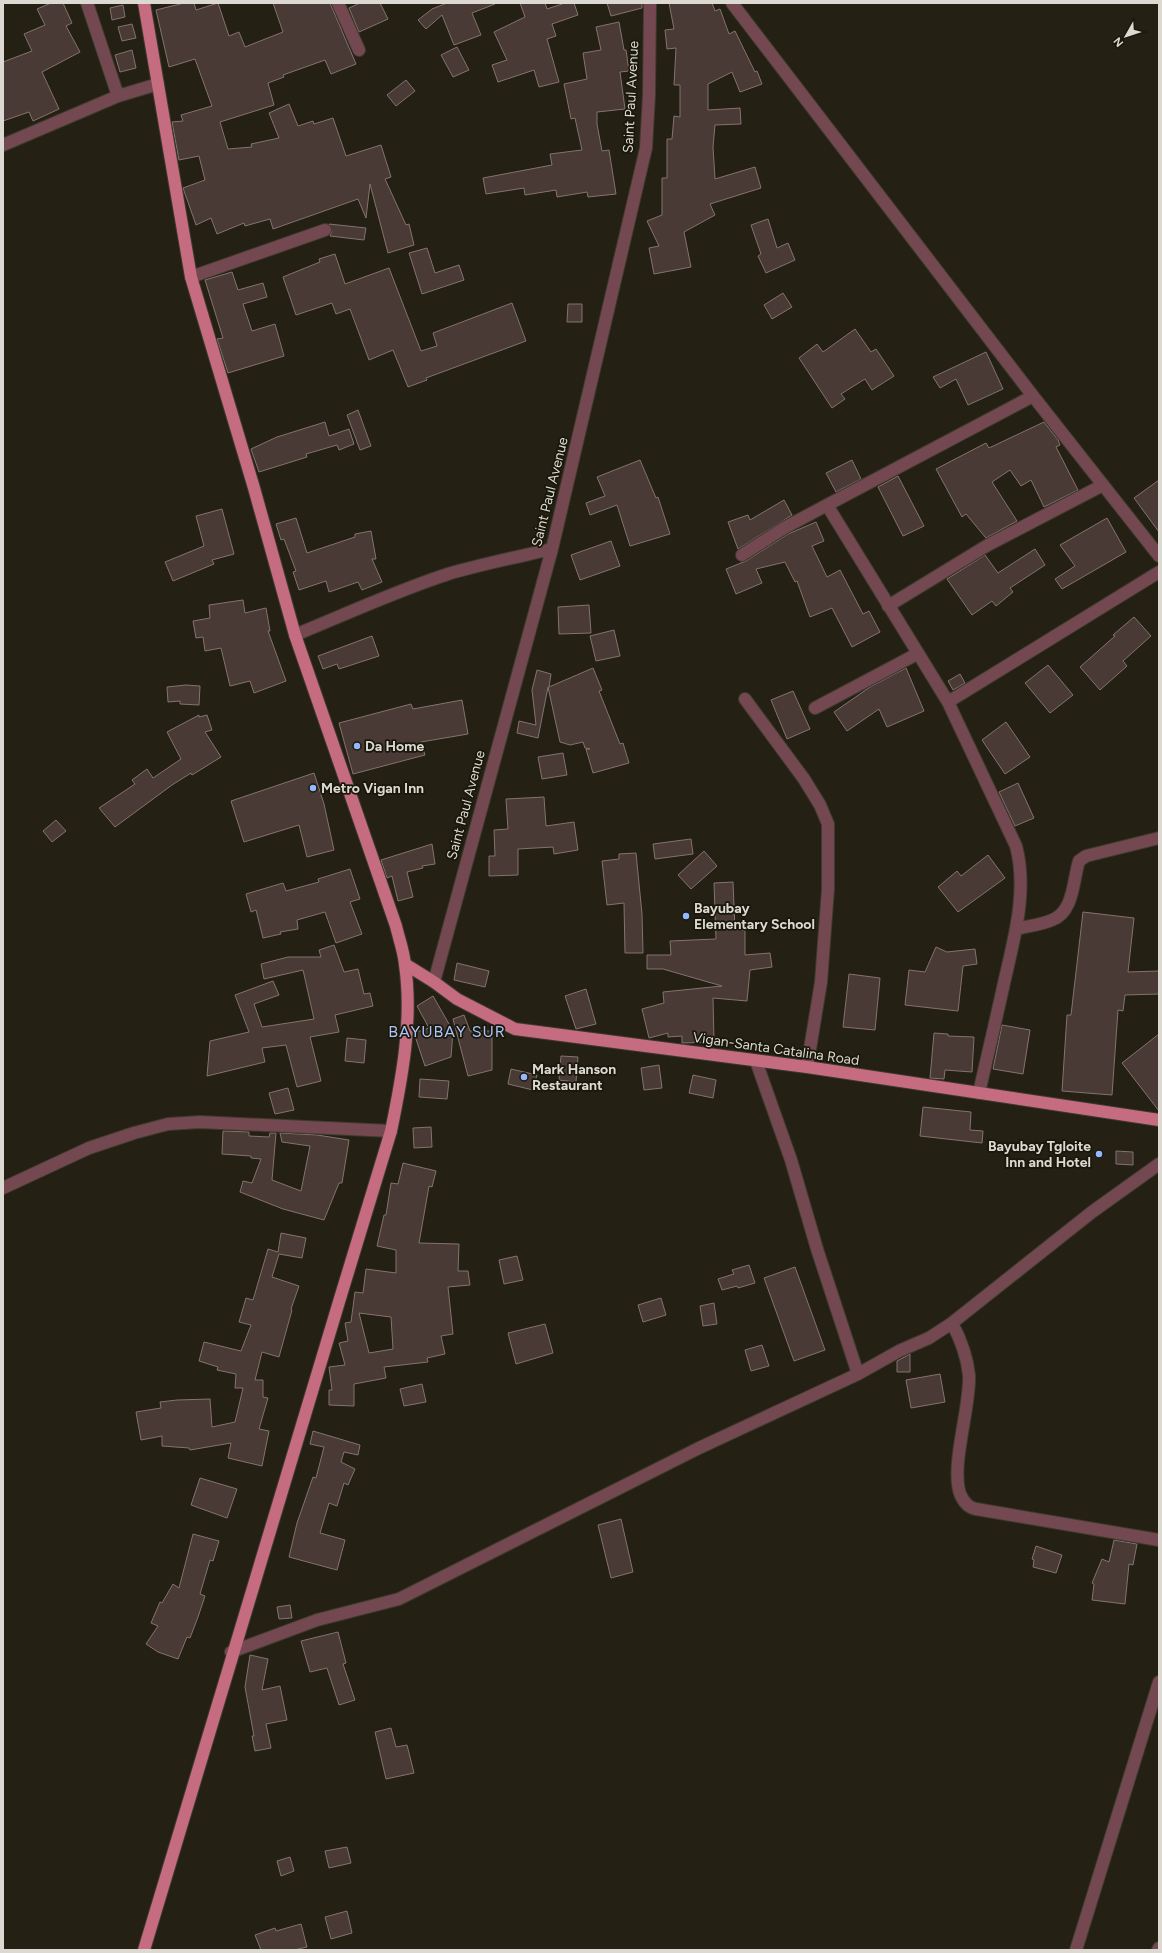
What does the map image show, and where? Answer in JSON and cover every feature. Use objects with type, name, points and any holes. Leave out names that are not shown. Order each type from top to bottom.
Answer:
[{"type":"main road","points":[[144,3],[191,277],[296,635],[396,926],[405,964],[406,1024],[402,1082],[391,1131],[231,1652],[144,1950]]},
{"type":"main road","name":"Vigan-Santa Catalina Road","points":[[405,964],[434,982],[457,999],[515,1029],[807,1067],[1159,1120]]},
{"type":"street","points":[[87,3],[118,96]]},
{"type":"street","points":[[338,3],[359,50]]},
{"type":"street","name":"Saint Paul Avenue","points":[[434,982],[552,549],[646,148],[649,95],[650,3]]},
{"type":"street","points":[[732,3],[1033,396],[1159,556]]},
{"type":"street","points":[[3,145],[118,96],[158,84]]},
{"type":"street","points":[[191,277],[325,230]]},
{"type":"street","points":[[742,555],[784,528],[827,504],[1033,396]]},
{"type":"street","points":[[888,606],[988,545],[1103,484]]},
{"type":"street","points":[[827,504],[917,654],[948,702],[1016,846],[1020,862],[1021,890],[1016,929],[979,1094]]},
{"type":"street","points":[[296,635],[382,599],[448,575],[488,563],[552,549]]},
{"type":"street","points":[[948,702],[1159,572]]},
{"type":"street","points":[[815,708],[917,654]]},
{"type":"street","points":[[745,699],[804,779],[820,805],[828,824],[828,889],[821,982],[807,1067]]},
{"type":"street","points":[[1016,929],[1052,921],[1058,918],[1066,910],[1079,861],[1086,856],[1159,838]]},
{"type":"street","points":[[756,1061],[791,1160],[817,1249],[858,1374]]},
{"type":"street","points":[[3,1188],[89,1148],[134,1133],[168,1124],[200,1122],[301,1125],[391,1131]]},
{"type":"street","points":[[231,1652],[317,1620],[399,1599],[699,1448],[858,1374],[899,1351],[929,1338],[952,1323],[1092,1212],[1159,1164]]},
{"type":"street","points":[[952,1323],[962,1342],[969,1376],[967,1406],[958,1467],[959,1491],[964,1501],[976,1510],[1159,1540]]},
{"type":"street","points":[[1076,1950],[1159,1682]]},
{"type":"building","points":[[51,3],[63,3],[72,23],[66,26],[80,52],[42,72],[59,109],[33,121],[29,112],[3,121],[3,62],[32,51],[24,34],[45,25],[37,9]]},
{"type":"building","points":[[184,3],[194,3],[196,10],[218,3],[229,36],[239,32],[245,47],[283,32],[273,3],[330,3],[356,64],[331,74],[325,60],[283,75],[284,77],[268,83],[274,105],[220,122],[228,149],[252,147],[251,144],[279,138],[269,113],[289,104],[298,126],[313,121],[314,124],[333,118],[346,156],[381,145],[391,177],[385,179],[406,225],[409,224],[414,245],[388,253],[370,184],[366,218],[358,199],[273,229],[270,219],[245,226],[244,223],[217,234],[211,218],[196,225],[183,188],[205,180],[199,156],[179,160],[172,122],[183,121],[181,115],[212,106],[195,59],[169,67],[156,10]]},
{"type":"building","points":[[360,3],[380,3],[388,19],[359,32],[349,8]]},
{"type":"building","points":[[447,3],[495,4],[472,13],[481,35],[454,45],[442,15],[426,29],[418,20],[432,9]]},
{"type":"building","points":[[520,3],[545,3],[547,9],[565,3],[574,3],[578,15],[552,24],[556,36],[547,39],[559,82],[539,87],[534,70],[498,82],[492,65],[507,60],[494,32],[525,17]]},
{"type":"building","points":[[607,3],[642,3],[642,8],[611,16]]},
{"type":"building","points":[[669,3],[712,3],[715,11],[720,9],[729,34],[735,31],[755,72],[757,71],[762,84],[740,92],[732,72],[708,84],[708,110],[740,108],[741,124],[715,125],[713,147],[715,179],[755,167],[761,188],[710,204],[715,215],[684,232],[691,267],[654,274],[649,248],[659,246],[647,221],[662,215],[662,178],[667,178],[667,139],[672,139],[674,116],[680,117],[680,85],[674,85],[676,48],[667,49],[665,30],[674,29]]},
{"type":"building","points":[[123,5],[125,17],[112,20],[110,8]]},
{"type":"building","points":[[619,22],[624,50],[626,50],[629,71],[620,72],[625,109],[597,112],[597,124],[602,151],[609,150],[616,194],[588,197],[587,192],[557,197],[556,190],[525,195],[524,188],[486,194],[483,178],[552,165],[550,154],[582,150],[575,118],[571,119],[564,84],[587,79],[583,53],[601,50],[596,27]]},
{"type":"building","points":[[132,24],[136,38],[122,41],[118,27]]},
{"type":"building","points":[[457,47],[469,70],[453,77],[441,55]]},
{"type":"building","points":[[132,50],[136,68],[120,72],[115,55]]},
{"type":"building","points":[[406,80],[415,91],[396,106],[387,95]]},
{"type":"building","points":[[768,219],[777,248],[788,243],[795,260],[766,273],[758,256],[761,254],[751,225]]},
{"type":"building","points":[[329,224],[366,228],[364,240],[330,236],[332,231]]},
{"type":"building","points":[[427,248],[435,273],[459,265],[464,280],[422,294],[409,253]]},
{"type":"building","points":[[335,254],[345,284],[389,268],[421,351],[437,346],[433,333],[512,303],[526,341],[426,378],[427,380],[408,387],[393,350],[369,360],[350,309],[336,314],[332,303],[296,315],[283,277],[320,262],[319,259]]},
{"type":"building","points":[[232,272],[238,290],[263,283],[267,297],[243,304],[252,331],[275,324],[284,356],[228,373],[217,339],[223,338],[205,280]]},
{"type":"building","points":[[783,293],[792,307],[772,319],[764,305]]},
{"type":"building","points":[[568,304],[582,304],[582,322],[567,322]]},
{"type":"building","points":[[855,329],[871,352],[876,349],[894,376],[872,390],[865,379],[841,394],[845,399],[832,408],[799,358],[817,344],[823,352]]},
{"type":"building","points":[[986,352],[1003,389],[968,405],[956,379],[940,388],[933,377]]},
{"type":"building","points":[[358,410],[371,446],[360,450],[347,415]]},
{"type":"building","points":[[325,422],[329,436],[349,429],[354,444],[339,450],[337,445],[306,454],[307,457],[259,472],[251,449],[277,437]]},
{"type":"building","points":[[1044,422],[1058,440],[1060,445],[1056,447],[1078,490],[1044,507],[1031,480],[1021,486],[1010,470],[992,482],[1017,521],[986,538],[966,514],[962,517],[936,469],[986,443],[989,448]]},
{"type":"building","points":[[640,460],[656,498],[658,497],[670,534],[630,546],[617,505],[590,515],[586,503],[605,496],[597,477]]},
{"type":"building","points":[[852,460],[861,479],[836,492],[826,473]]},
{"type":"building","points":[[898,476],[924,526],[903,536],[878,487]]},
{"type":"building","points":[[1159,480],[1159,532],[1134,498]]},
{"type":"building","points":[[784,500],[792,515],[738,549],[728,522],[748,515],[750,520]]},
{"type":"building","points":[[222,509],[234,554],[212,560],[214,564],[173,581],[165,562],[204,546],[196,516]]},
{"type":"building","points":[[296,518],[307,553],[355,537],[355,534],[371,531],[376,559],[372,559],[382,582],[362,590],[358,582],[329,592],[326,581],[299,590],[293,572],[296,571],[284,539],[281,540],[276,524]]},
{"type":"building","points":[[1107,518],[1126,552],[1062,589],[1055,579],[1075,566],[1060,545]]},
{"type":"building","points":[[816,522],[824,541],[812,546],[827,577],[840,570],[863,614],[869,611],[880,632],[852,647],[832,608],[810,617],[797,581],[795,582],[785,562],[756,569],[762,583],[736,594],[726,569],[746,561],[788,534]]},
{"type":"building","points":[[611,541],[620,566],[580,580],[571,555]]},
{"type":"building","points":[[1035,549],[1045,565],[1010,588],[1013,592],[996,606],[992,601],[972,615],[947,579],[985,555],[998,573]]},
{"type":"building","points":[[243,600],[245,613],[266,608],[270,631],[268,631],[286,681],[254,693],[250,681],[230,686],[221,648],[205,651],[203,637],[196,638],[193,621],[210,618],[209,605]]},
{"type":"building","points":[[589,605],[591,633],[559,634],[558,607]]},
{"type":"building","points":[[1134,617],[1151,636],[1123,661],[1127,666],[1100,690],[1080,667]]},
{"type":"building","points":[[614,630],[620,656],[596,661],[590,636]]},
{"type":"building","points":[[372,636],[379,656],[339,669],[337,664],[323,669],[318,656]]},
{"type":"building","points":[[1048,665],[1073,695],[1050,713],[1025,683]]},
{"type":"building","points":[[593,668],[602,690],[599,691],[620,744],[623,743],[629,763],[593,773],[586,749],[590,749],[585,748],[583,742],[570,745],[560,742],[548,687],[538,738],[517,733],[519,721],[536,725],[532,690],[537,670],[551,674],[549,687]]},
{"type":"building","points":[[906,668],[924,711],[887,727],[879,709],[847,731],[834,712],[870,687]]},
{"type":"building","points":[[960,674],[965,683],[953,690],[948,681]]},
{"type":"building","points":[[186,685],[200,686],[199,705],[180,704],[180,701],[168,702],[167,687]]},
{"type":"building","points":[[793,691],[810,729],[787,739],[771,700]]},
{"type":"building","points":[[462,700],[468,734],[421,742],[425,755],[353,774],[339,723],[411,704],[413,709]]},
{"type":"building","points":[[199,715],[199,717],[207,715],[212,730],[205,732],[221,757],[192,775],[191,773],[172,785],[115,827],[99,808],[135,784],[132,780],[147,769],[153,778],[181,759],[167,732]]},
{"type":"building","points":[[1006,722],[1030,757],[1005,774],[982,740]]},
{"type":"building","points":[[563,753],[567,775],[542,779],[538,757]]},
{"type":"building","points":[[314,773],[324,804],[334,850],[307,857],[299,825],[244,842],[231,801]]},
{"type":"building","points":[[1018,783],[1034,818],[1015,826],[999,792]]},
{"type":"building","points":[[544,797],[546,826],[574,822],[578,850],[554,854],[553,847],[518,849],[518,875],[489,876],[489,856],[495,856],[494,830],[508,829],[506,799]]},
{"type":"building","points":[[56,820],[66,831],[52,842],[43,831]]},
{"type":"building","points":[[691,839],[693,854],[655,859],[653,844]]},
{"type":"building","points":[[432,844],[435,864],[422,866],[423,868],[407,872],[413,897],[398,901],[392,876],[387,878],[381,860]]},
{"type":"building","points":[[704,851],[717,866],[691,889],[678,875]]},
{"type":"building","points":[[636,853],[642,914],[643,953],[625,953],[624,903],[607,905],[602,861],[619,859],[619,854]]},
{"type":"building","points":[[988,855],[1005,878],[958,912],[938,887],[957,871],[961,876]]},
{"type":"building","points":[[350,869],[360,899],[350,902],[362,934],[336,943],[325,912],[297,920],[298,929],[280,932],[281,934],[263,938],[256,910],[251,912],[246,894],[283,883],[286,891],[319,882],[318,879]]},
{"type":"building","points":[[733,882],[735,930],[745,930],[745,955],[770,953],[772,967],[750,970],[747,1001],[713,998],[714,1042],[682,1043],[682,1036],[668,1037],[668,1033],[649,1038],[642,1009],[664,1003],[663,992],[722,986],[663,969],[647,969],[647,955],[671,955],[670,941],[716,939],[714,883]]},
{"type":"building","points":[[1083,912],[1134,918],[1128,972],[1159,971],[1159,994],[1125,995],[1123,1011],[1118,1010],[1112,1095],[1062,1091],[1067,1015],[1071,1015]]},
{"type":"building","points":[[334,945],[344,972],[358,969],[364,994],[370,993],[373,1006],[335,1015],[339,1032],[310,1037],[321,1081],[297,1087],[286,1045],[262,1048],[265,1062],[207,1076],[210,1041],[249,1032],[235,995],[273,981],[279,995],[254,1004],[262,1027],[314,1019],[303,970],[264,979],[261,964],[288,957],[321,957],[319,950]]},
{"type":"building","points":[[936,947],[947,952],[975,949],[977,964],[963,966],[958,1011],[905,1005],[909,970],[925,972]]},
{"type":"building","points":[[457,963],[489,971],[485,987],[454,980]]},
{"type":"building","points":[[849,974],[880,978],[875,1030],[843,1027]]},
{"type":"building","points":[[586,989],[596,1024],[576,1029],[565,996]]},
{"type":"building","points":[[433,996],[453,1031],[451,1057],[425,1066],[414,1033],[429,1028],[417,1006]]},
{"type":"building","points":[[464,1015],[470,1031],[492,1031],[492,1070],[468,1076],[453,1019]]},
{"type":"building","points":[[1002,1025],[1030,1030],[1023,1074],[993,1069]]},
{"type":"building","points":[[934,1033],[948,1034],[948,1036],[974,1037],[972,1072],[945,1070],[944,1079],[930,1078]]},
{"type":"building","points":[[1159,1034],[1159,1111],[1122,1063]]},
{"type":"building","points":[[347,1038],[366,1040],[364,1063],[345,1061]]},
{"type":"building","points":[[561,1056],[578,1057],[576,1082],[559,1080]]},
{"type":"building","points":[[659,1065],[662,1088],[644,1090],[641,1068]]},
{"type":"building","points":[[511,1069],[537,1075],[533,1090],[508,1084]]},
{"type":"building","points":[[693,1075],[716,1080],[713,1098],[689,1093]]},
{"type":"building","points":[[420,1079],[449,1081],[447,1099],[419,1097]]},
{"type":"building","points":[[288,1088],[294,1110],[275,1114],[269,1093]]},
{"type":"building","points":[[923,1107],[971,1112],[970,1130],[983,1131],[982,1143],[920,1136]]},
{"type":"building","points":[[431,1127],[432,1147],[414,1148],[413,1128]]},
{"type":"building","points":[[223,1131],[249,1132],[249,1136],[269,1137],[270,1133],[276,1133],[272,1180],[301,1191],[310,1146],[282,1142],[280,1133],[317,1135],[349,1140],[342,1183],[339,1183],[324,1220],[283,1209],[240,1192],[243,1181],[252,1183],[261,1159],[251,1158],[251,1156],[222,1154]]},
{"type":"building","points":[[1116,1151],[1133,1152],[1133,1165],[1116,1164]]},
{"type":"building","points":[[403,1163],[436,1171],[432,1187],[429,1186],[419,1243],[459,1244],[458,1271],[468,1271],[470,1285],[448,1287],[453,1334],[441,1336],[445,1354],[427,1358],[428,1362],[384,1367],[386,1378],[354,1384],[354,1406],[329,1405],[329,1390],[332,1390],[329,1367],[345,1365],[339,1343],[348,1341],[345,1323],[351,1322],[355,1292],[363,1293],[366,1269],[396,1273],[396,1250],[377,1246],[384,1215],[386,1215],[391,1183],[398,1184]],"holes":[[[359,1313],[391,1317],[393,1349],[369,1353]]]},
{"type":"building","points":[[281,1233],[306,1238],[302,1258],[279,1254],[272,1277],[299,1286],[291,1309],[292,1310],[279,1357],[262,1352],[255,1380],[263,1380],[263,1397],[268,1398],[259,1429],[269,1431],[262,1466],[228,1458],[231,1443],[190,1450],[189,1448],[162,1446],[162,1436],[141,1440],[136,1412],[161,1408],[160,1402],[210,1399],[212,1427],[235,1422],[243,1388],[235,1388],[236,1374],[217,1370],[218,1367],[199,1361],[204,1342],[241,1351],[251,1325],[239,1322],[246,1298],[253,1300],[268,1249],[278,1252]]},
{"type":"building","points":[[517,1256],[523,1280],[504,1284],[499,1260]]},
{"type":"building","points":[[749,1265],[755,1283],[738,1288],[737,1286],[722,1290],[718,1279],[734,1274],[732,1270]]},
{"type":"building","points":[[795,1267],[825,1350],[794,1361],[764,1278]]},
{"type":"building","points":[[661,1298],[666,1315],[643,1322],[638,1305]]},
{"type":"building","points":[[714,1303],[717,1324],[703,1326],[700,1306]]},
{"type":"building","points":[[545,1324],[553,1353],[516,1364],[508,1333]]},
{"type":"building","points":[[762,1345],[769,1366],[751,1371],[745,1350]]},
{"type":"building","points":[[910,1354],[910,1372],[897,1372],[897,1361]]},
{"type":"building","points":[[940,1374],[945,1402],[911,1408],[906,1380]]},
{"type":"building","points":[[422,1384],[426,1402],[404,1406],[400,1389]]},
{"type":"building","points":[[313,1431],[360,1445],[358,1455],[344,1452],[341,1462],[355,1469],[348,1485],[344,1483],[337,1506],[329,1503],[320,1533],[345,1540],[337,1570],[289,1557],[297,1523],[313,1477],[316,1478],[324,1447],[310,1444]]},
{"type":"building","points":[[200,1478],[237,1489],[227,1518],[191,1505]]},
{"type":"building","points":[[621,1519],[633,1572],[611,1578],[598,1525]]},
{"type":"building","points":[[193,1534],[219,1541],[213,1561],[210,1560],[200,1594],[205,1596],[198,1617],[190,1638],[187,1637],[178,1659],[158,1652],[146,1644],[158,1626],[151,1623],[160,1602],[162,1603],[173,1584],[179,1588]]},
{"type":"building","points":[[1114,1540],[1137,1544],[1133,1565],[1129,1564],[1125,1604],[1092,1600],[1094,1584],[1092,1583],[1102,1559],[1109,1562]]},
{"type":"building","points":[[1036,1546],[1062,1555],[1056,1573],[1033,1567],[1034,1560],[1032,1559]]},
{"type":"building","points":[[290,1605],[292,1618],[279,1619],[277,1607]]},
{"type":"building","points":[[338,1632],[346,1663],[343,1664],[355,1700],[339,1705],[327,1668],[310,1672],[301,1641]]},
{"type":"building","points":[[250,1655],[268,1659],[262,1690],[280,1686],[287,1720],[266,1724],[271,1748],[255,1751],[252,1736],[254,1736],[245,1687]]},
{"type":"building","points":[[391,1728],[396,1747],[407,1745],[414,1773],[386,1779],[375,1732]]},
{"type":"building","points":[[347,1847],[351,1863],[329,1868],[325,1851]]},
{"type":"building","points":[[290,1857],[294,1871],[281,1876],[277,1861]]},
{"type":"building","points":[[347,1911],[352,1933],[331,1939],[325,1917]]},
{"type":"building","points":[[301,1924],[307,1947],[294,1950],[261,1950],[255,1935],[275,1928],[276,1931]]},
{"type":"place","name":"Da Home","points":[[357,746]]},
{"type":"place","name":"Metro Vigan Inn","points":[[313,788]]},
{"type":"place","name":"Bayubay Elementary School","points":[[686,916]]},
{"type":"place","name":"Mark Hanson Restaurant","points":[[524,1077]]},
{"type":"place","name":"Bayubay Tgloite Inn and Hotel","points":[[1099,1154]]},
{"type":"district","name":"BAYUBAY SUR","points":[[447,1031]]}]
